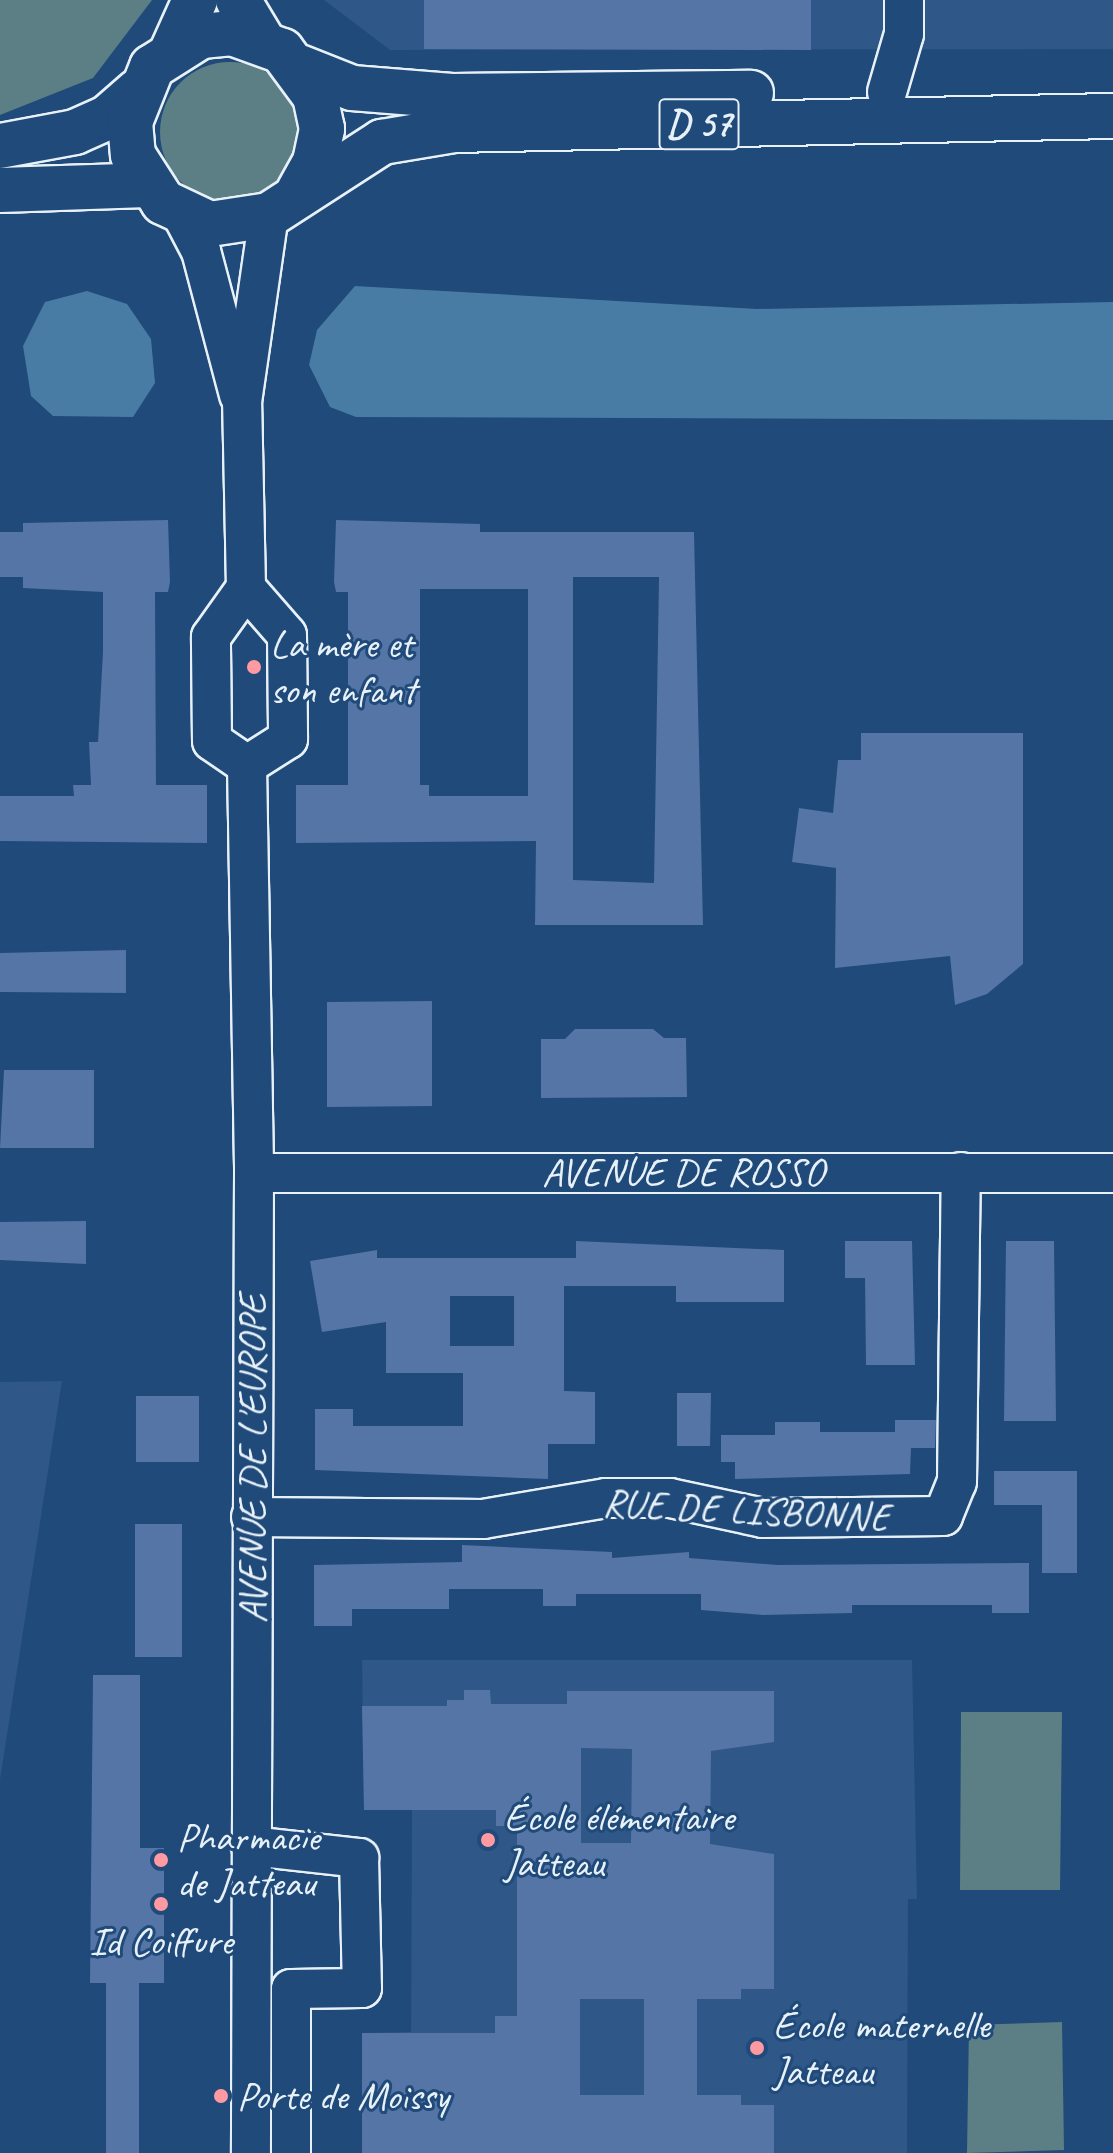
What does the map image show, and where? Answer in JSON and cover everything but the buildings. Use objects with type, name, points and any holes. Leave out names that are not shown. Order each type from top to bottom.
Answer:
[{"type":"main road","points":[[0,146],[75,132],[107,118],[138,91],[173,49],[195,0]]},
{"type":"main road","points":[[138,91],[131,133],[147,185],[182,215],[210,224],[284,203],[322,129],[299,67],[262,40],[238,0]]},
{"type":"main road","points":[[173,49],[232,33],[262,40]]},
{"type":"main road","name":"D 57","points":[[299,67],[352,88],[452,96],[1113,91]]},
{"type":"main road","name":"D 57","points":[[284,203],[382,142],[454,130],[1113,116]]},
{"type":"main road","points":[[0,190],[147,185]]},
{"type":"street","points":[[887,92],[904,34],[904,0]]},
{"type":"street","points":[[246,588],[287,635],[288,739],[247,765],[212,741],[211,637],[246,588],[242,402],[284,203]]},
{"type":"street","points":[[182,215],[201,251],[242,402]]},
{"type":"street","name":"AVENUE DE L'EUROPE","points":[[247,765],[254,1173],[251,2153]]},
{"type":"street","name":"RUE DE LISBONNE","points":[[251,1517],[483,1519],[606,1498],[670,1498],[763,1518],[943,1516],[957,1482],[961,1172]]},
{"type":"street","name":"AVENUE DE ROSSO","points":[[254,1173],[1113,1173]]},
{"type":"street","points":[[251,1846],[359,1858],[362,1988],[291,1989],[291,2153]]},
{"type":"shaded area","points":[[324,0],[1113,0],[1113,49],[390,50]]},
{"type":"shaded area","points":[[355,286],[757,309],[1113,302],[1113,420],[356,417],[330,407],[309,365],[317,330]]},
{"type":"shaded area","points":[[87,291],[127,304],[151,339],[155,383],[133,417],[53,416],[31,396],[23,346],[45,302]]},
{"type":"shaded area","points":[[62,1381],[0,1780],[0,1382]]},
{"type":"shaded area","points":[[362,1660],[912,1660],[917,1899],[908,1899],[907,2153],[362,2153],[362,2033],[411,2032],[412,1810],[364,1810]]},
{"type":"green space","points":[[0,0],[152,0],[93,78],[0,115]]},
{"type":"green space","points":[[230,62],[257,67],[280,82],[295,105],[300,132],[295,159],[280,182],[257,197],[230,202],[203,197],[180,182],[165,159],[160,132],[165,105],[180,82],[203,67]]},
{"type":"green space","points":[[961,1712],[1062,1712],[1060,1890],[960,1890]]},
{"type":"green space","points":[[1062,2022],[1064,2150],[967,2153],[969,2025]]},
{"type":"place","name":"La mère et son enfant","points":[[254,667]]},
{"type":"place","name":"École élémentaire Jatteau","points":[[488,1840]]},
{"type":"place","name":"Pharmacie de Jatteau","points":[[161,1860]]},
{"type":"place","name":"Id Coiffure","points":[[161,1904]]},
{"type":"place","name":"École maternelle Jatteau","points":[[757,2048]]},
{"type":"place","name":"Porte de Moissy","points":[[221,2096]]}]
